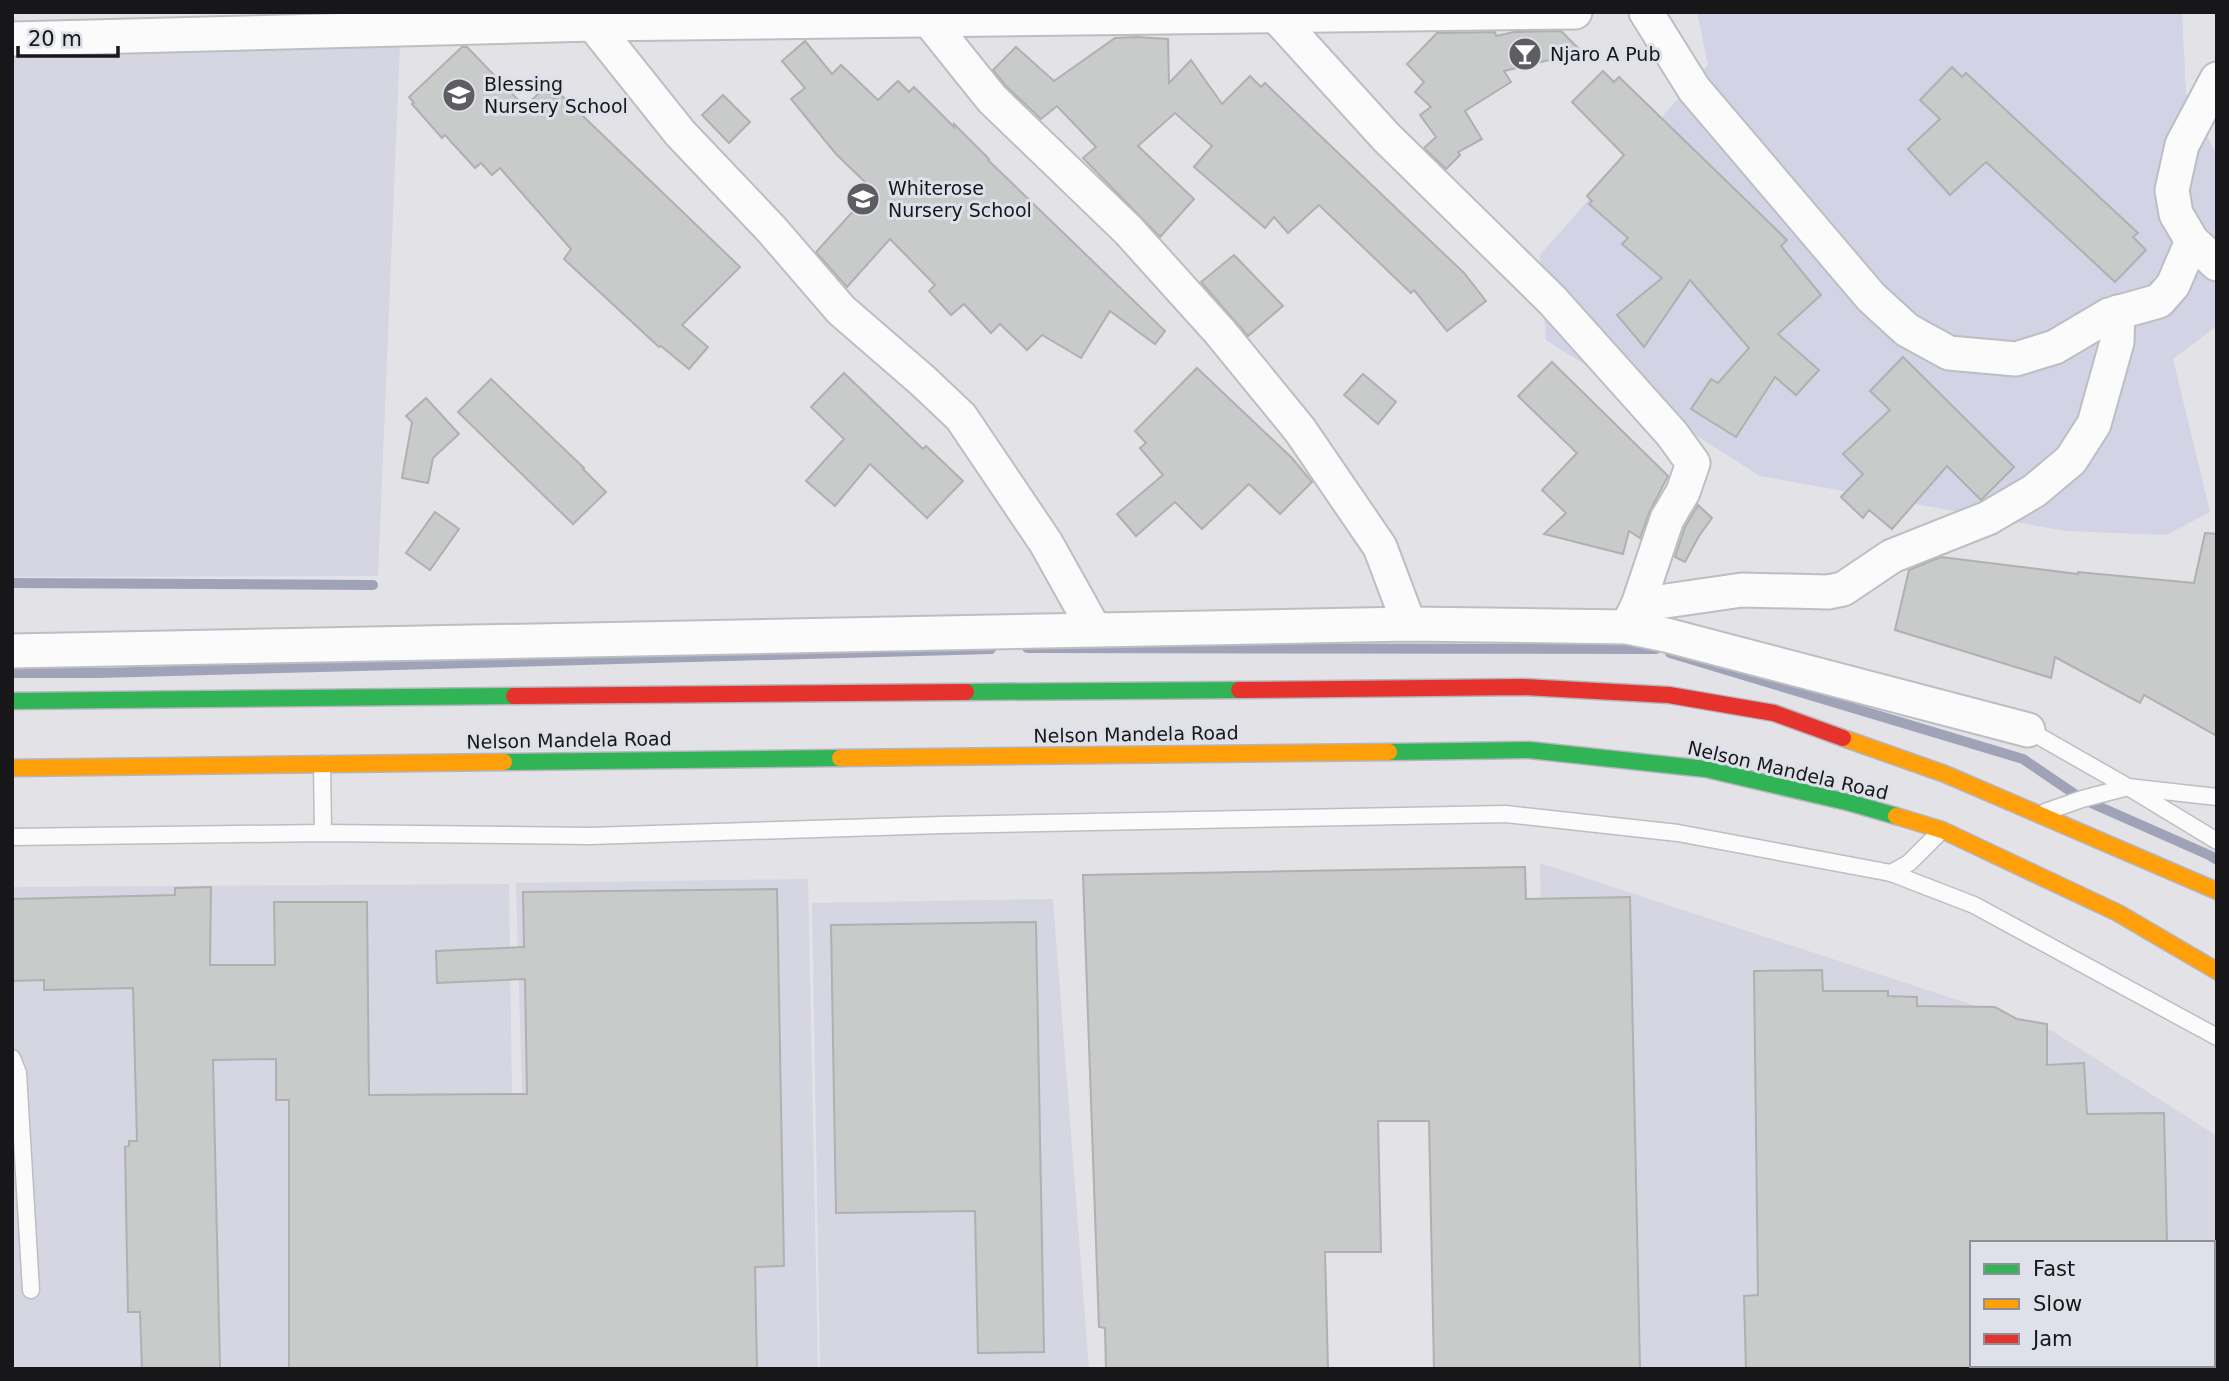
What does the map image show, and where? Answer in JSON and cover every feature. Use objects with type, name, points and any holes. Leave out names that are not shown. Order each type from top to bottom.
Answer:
[{"type":"main road","name":"Nelson Mandela Road","points":[[12,701],[1523,687],[1669,695],[1774,713],[1945,774],[2217,891]]},
{"type":"main road","name":"Nelson Mandela Road","points":[[12,768],[1529,750],[1706,769],[1851,803],[1942,830],[2118,913],[2217,971]]},
{"type":"street","points":[[17,33],[386,20],[593,23],[920,16],[1277,17],[1575,12]]},
{"type":"street","points":[[1646,12],[1693,89],[1871,296],[1907,330],[1949,353],[2016,359],[2054,347],[2109,315],[2158,301],[2172,285],[2192,241]]},
{"type":"street","points":[[920,16],[992,99],[1138,240],[1220,332],[1300,430],[1380,547],[1409,624]]},
{"type":"street","points":[[1277,17],[1386,137],[1552,300],[1672,433],[1693,463],[1683,492],[1667,519],[1632,616]]},
{"type":"street","points":[[593,23],[680,133],[772,230],[841,310],[923,380],[961,417],[1046,543],[1094,629]]},
{"type":"street","points":[[2217,79],[2182,145],[2172,190],[2176,214],[2192,241],[2217,264]]},
{"type":"street","points":[[12,651],[1409,624],[1632,616],[1742,590],[1828,592],[1843,589],[1892,556],[1988,518],[2034,491],[2071,460],[2094,424],[2117,342],[2118,312]]},
{"type":"street","points":[[1632,616],[1666,635],[2028,730]]},
{"type":"lane","points":[[2028,730],[2217,841]]},
{"type":"lane","points":[[322,764],[323,833]]},
{"type":"lane","points":[[2039,814],[2128,787],[2217,797]]},
{"type":"lane","points":[[12,837],[323,833],[590,836],[956,824],[1506,814],[1678,833],[1891,873],[1974,905],[2217,1037]]},
{"type":"lane","points":[[1891,873],[1909,863],[1942,830]]},
{"type":"lane","points":[[12,1058],[18,1073],[31,1290]]},
{"type":"shaded area","points":[[1697,12],[2182,12],[2186,94],[2217,156],[2217,326],[2173,359],[2210,512],[2166,535],[2066,531],[1760,476],[1546,340],[1540,255],[1708,65]]},
{"type":"shaded area","points":[[400,45],[378,576],[12,577],[12,55]]},
{"type":"shaded area","points":[[1540,863],[2052,1031],[2217,1136],[2217,1369],[2064,1369],[2215,1367],[2215,1241],[1970,1241],[1970,1367],[2062,1369],[1549,1369]]},
{"type":"shaded area","points":[[808,879],[818,1369],[530,1369],[516,883]]},
{"type":"shaded area","points":[[509,884],[516,1369],[12,1369],[12,887]]},
{"type":"shaded area","points":[[1053,899],[1089,1369],[820,1369],[812,903]]},
{"type":"building","points":[[1561,31],[1582,52],[1504,71],[1511,82],[1465,111],[1482,139],[1458,152],[1460,155],[1446,169],[1424,148],[1436,137],[1420,115],[1431,107],[1415,92],[1424,82],[1407,64],[1437,33],[1495,32],[1496,36],[1514,32]]},
{"type":"building","points":[[1115,38],[1168,39],[1169,83],[1191,60],[1222,104],[1250,76],[1261,87],[1265,83],[1464,273],[1486,301],[1447,331],[1414,290],[1411,293],[1319,205],[1288,233],[1274,217],[1265,228],[1194,167],[1212,146],[1175,113],[1138,146],[1194,199],[1160,237],[1083,158],[1096,147],[1057,106],[1041,119],[993,70],[1016,47],[1054,81]]},
{"type":"building","points":[[805,41],[832,74],[841,65],[878,100],[898,81],[909,92],[914,87],[1165,331],[1155,344],[1110,311],[1081,358],[1042,335],[1027,350],[1000,324],[991,333],[964,304],[951,315],[929,291],[935,285],[890,239],[847,287],[816,252],[857,207],[850,200],[867,184],[836,154],[791,99],[805,88],[782,61]]},
{"type":"building","points":[[462,47],[467,47],[525,107],[544,88],[555,99],[560,94],[740,267],[682,325],[708,347],[689,369],[659,347],[564,259],[571,249],[500,168],[492,175],[481,163],[475,168],[445,135],[442,138],[412,104],[414,103],[409,97]]},
{"type":"building","points":[[1952,67],[1962,77],[1966,73],[2138,233],[2133,237],[2146,250],[2115,282],[1986,162],[1950,195],[1908,149],[1940,119],[1920,100]]},
{"type":"building","points":[[1603,71],[1614,82],[1619,77],[1787,240],[1781,246],[1821,295],[1778,334],[1819,370],[1796,395],[1775,377],[1736,437],[1691,409],[1711,379],[1718,383],[1749,348],[1690,280],[1644,347],[1617,315],[1662,278],[1622,244],[1628,238],[1589,204],[1592,201],[1587,196],[1624,155],[1572,102]]},
{"type":"building","points":[[723,95],[750,122],[729,143],[702,115]]},
{"type":"building","points":[[1234,255],[1283,306],[1248,336],[1201,282]]},
{"type":"building","points":[[1903,357],[2014,467],[1981,500],[1947,466],[1892,529],[1869,510],[1863,518],[1841,497],[1863,474],[1843,454],[1890,410],[1870,391]]},
{"type":"building","points":[[1552,362],[1668,476],[1640,538],[1629,531],[1623,554],[1544,534],[1566,513],[1542,490],[1577,453],[1518,396]]},
{"type":"building","points":[[1197,368],[1291,457],[1312,482],[1280,514],[1249,484],[1202,529],[1175,502],[1136,536],[1117,514],[1163,475],[1140,448],[1146,443],[1135,431]]},
{"type":"building","points":[[844,373],[923,449],[926,446],[963,481],[927,518],[870,464],[835,506],[806,481],[844,439],[811,407]]},
{"type":"building","points":[[1363,374],[1396,402],[1378,424],[1344,395]]},
{"type":"building","points":[[491,379],[606,492],[573,524],[458,412]]},
{"type":"building","points":[[426,398],[459,434],[433,458],[428,483],[402,478],[412,422],[406,416]]},
{"type":"building","points":[[1698,505],[1712,518],[1685,562],[1675,557],[1685,527]]},
{"type":"building","points":[[435,512],[459,529],[430,570],[406,553]]},
{"type":"building","points":[[2205,533],[2217,534],[2217,736],[2144,695],[2140,703],[2055,657],[2051,678],[1895,630],[1909,570],[1941,557],[2078,574],[2194,583]]},
{"type":"building","points":[[1525,867],[1526,899],[1630,897],[1640,1369],[1434,1369],[1429,1121],[1378,1121],[1381,1252],[1325,1252],[1328,1369],[1106,1369],[1105,1328],[1099,1327],[1083,875]]},
{"type":"building","points":[[211,887],[210,965],[275,965],[274,902],[367,902],[369,1095],[527,1094],[525,979],[437,983],[436,951],[524,947],[523,892],[777,889],[784,1266],[755,1267],[757,1369],[289,1369],[289,1100],[276,1100],[276,1059],[213,1060],[220,1369],[142,1369],[140,1312],[128,1312],[125,1147],[129,1146],[129,1141],[137,1141],[133,988],[44,990],[44,980],[12,981],[12,899],[175,895],[175,888]]},
{"type":"building","points":[[1036,922],[1044,1352],[978,1353],[975,1211],[836,1213],[831,925]]},
{"type":"building","points":[[1822,970],[1823,991],[1888,991],[1888,996],[1917,997],[1917,1006],[1995,1007],[2017,1019],[2047,1024],[2047,1065],[2084,1063],[2087,1114],[2164,1113],[2167,1241],[1970,1241],[1972,1369],[1746,1369],[1744,1296],[1758,1295],[1754,971]]},
{"type":"waterway","points":[[12,583],[373,585]]},
{"type":"waterway","points":[[1027,648],[1656,649]]},
{"type":"waterway","points":[[12,673],[98,673],[991,649]]},
{"type":"waterway","points":[[1670,653],[2023,759],[2082,799],[2217,860]]},
{"type":"traffic: fast","points":[[966,692],[1239,690]]},
{"type":"traffic: fast","points":[[12,701],[514,696]]},
{"type":"traffic: fast","points":[[1389,752],[1529,750],[1706,769],[1896,816]]},
{"type":"traffic: fast","points":[[504,762],[840,758]]},
{"type":"traffic: slow","points":[[1843,738],[1945,774],[2217,891]]},
{"type":"traffic: slow","points":[[840,758],[1389,752]]},
{"type":"traffic: slow","points":[[12,768],[504,762]]},
{"type":"traffic: slow","points":[[1896,816],[1942,830],[2118,913],[2217,971]]},
{"type":"traffic: jam","points":[[1239,690],[1523,687],[1669,695],[1774,713],[1843,738]]},
{"type":"traffic: jam","points":[[514,696],[966,692]]},
{"type":"place","name":"Njaro A Pub","points":[[1525,54]]},
{"type":"place","name":"Blessing Nursery School","points":[[459,95]]},
{"type":"place","name":"Whiterose Nursery School","points":[[863,199]]}]
